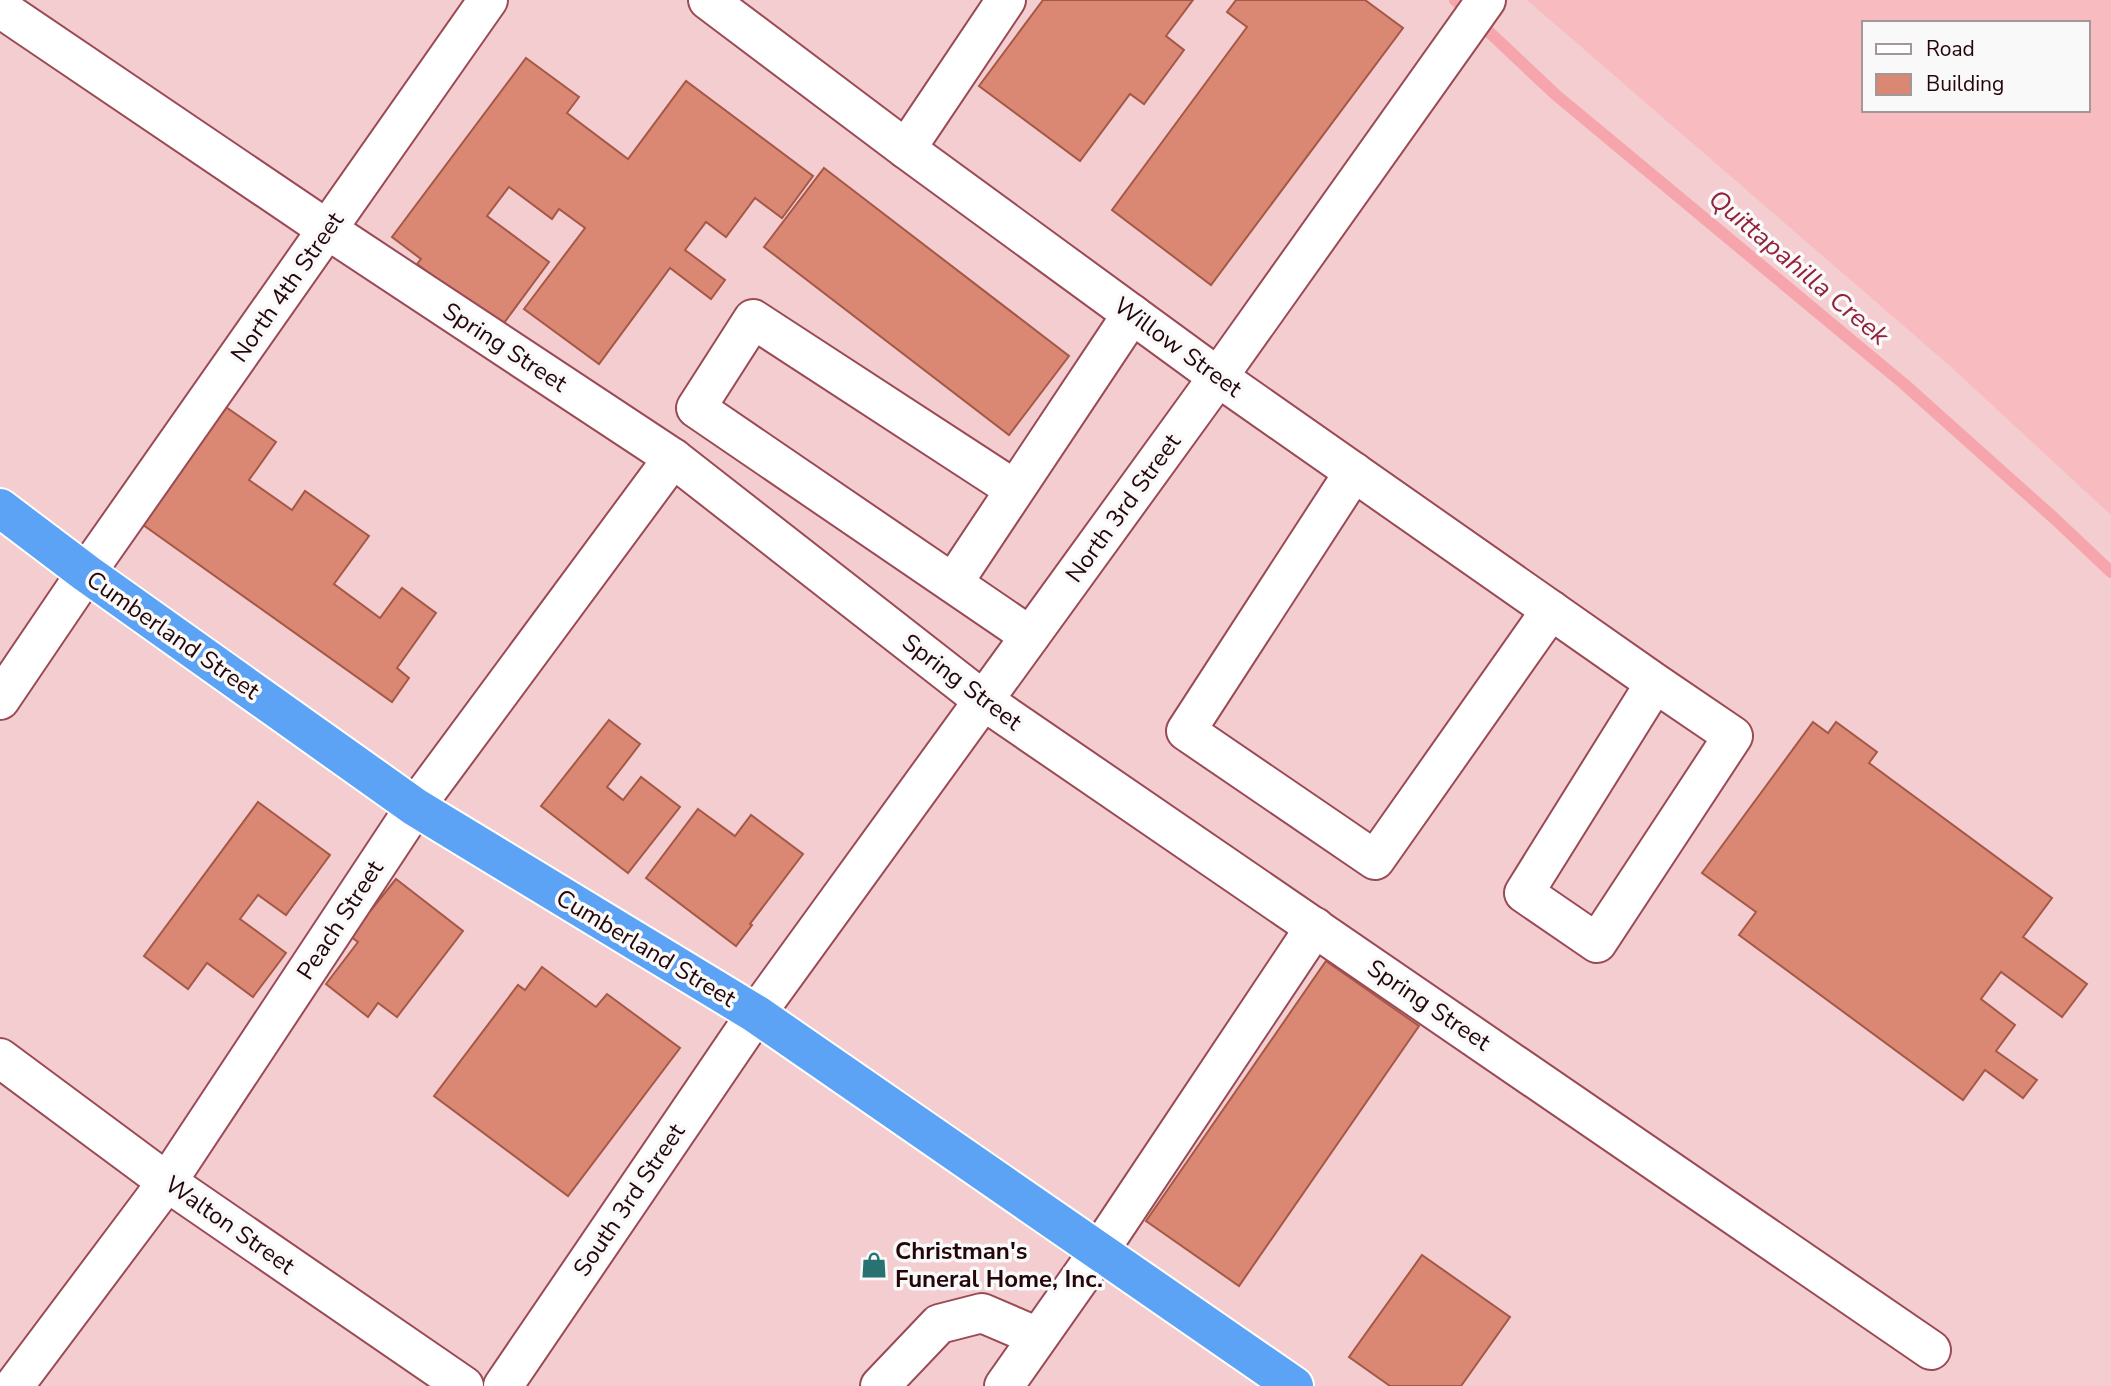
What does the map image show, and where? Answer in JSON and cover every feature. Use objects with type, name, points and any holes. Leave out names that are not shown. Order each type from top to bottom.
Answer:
[{"type":"highway","name":"Cumberland Street","points":[[0,508],[86,573],[415,807],[756,1014],[1294,1386]]},
{"type":"street","name":"North 4th Street","points":[[0,700],[488,0]]},
{"type":"street","name":"Willow Street","points":[[708,0],[906,149],[1218,377],[1732,736],[1597,943],[1524,893],[1655,683]]},
{"type":"street","points":[[906,149],[1006,0]]},
{"type":"street","name":"North 3rd Street","points":[[756,1014],[1218,377],[1486,0]]},
{"type":"street","name":"Spring Street","points":[[0,8],[328,230],[673,458],[984,701],[1931,1350]]},
{"type":"street","points":[[953,583],[1132,314]]},
{"type":"street","points":[[1014,489],[753,319],[696,408],[1030,636]]},
{"type":"street","name":"Peach Street","points":[[14,1386],[167,1182],[415,807],[673,458]]},
{"type":"street","points":[[1354,472],[1186,731],[1375,860],[1551,610]]},
{"type":"street","points":[[1004,1386],[1099,1251],[1315,927]]},
{"type":"street","name":"South 3rd Street","points":[[503,1386],[756,1014]]},
{"type":"street","name":"Walton Street","points":[[0,1058],[167,1182],[464,1386]]},
{"type":"street","points":[[880,1386],[939,1324],[982,1313],[1038,1337]]},
{"type":"shaded area","points":[[1527,0],[2111,0],[2111,515],[1950,366]]},
{"type":"building","points":[[1043,0],[1193,0],[1166,36],[1184,50],[1144,104],[1130,94],[1080,161],[979,86]]},
{"type":"building","points":[[1236,0],[1365,0],[1403,28],[1211,285],[1112,210],[1247,27],[1227,12]]},
{"type":"building","points":[[526,58],[579,97],[567,113],[628,159],[686,81],[813,176],[782,218],[755,198],[726,237],[706,222],[685,250],[725,280],[711,299],[670,268],[599,364],[524,309],[585,228],[559,209],[552,219],[509,187],[487,216],[549,262],[501,327],[417,264],[421,259],[392,237]]},
{"type":"building","points":[[824,168],[1069,356],[1009,435],[764,247]]},
{"type":"building","points":[[223,405],[276,442],[249,480],[292,510],[305,491],[369,536],[334,584],[380,618],[402,588],[436,613],[397,668],[409,678],[392,702],[139,522]]},
{"type":"building","points":[[609,720],[640,744],[607,787],[623,800],[641,777],[680,807],[628,873],[541,806]]},
{"type":"building","points":[[1813,722],[1828,733],[1836,722],[1877,752],[1869,763],[2052,898],[2023,937],[2087,984],[2062,1017],[2001,972],[1981,999],[2015,1025],[1996,1051],[2037,1080],[2023,1098],[1985,1070],[1963,1100],[1739,935],[1756,912],[1702,873]]},
{"type":"building","points":[[258,802],[330,855],[286,915],[258,895],[240,919],[286,953],[253,997],[207,963],[188,989],[144,956]]},
{"type":"building","points":[[698,809],[735,836],[751,815],[803,854],[736,946],[646,878]]},
{"type":"building","points":[[396,879],[463,931],[397,1017],[378,1003],[368,1017],[326,984],[358,942],[343,931],[364,904],[371,910]]},
{"type":"building","points":[[1326,961],[1419,1026],[1239,1286],[1146,1221]]},
{"type":"building","points":[[542,967],[596,1007],[607,994],[680,1048],[568,1196],[434,1096],[518,985],[525,990]]},
{"type":"building","points":[[1422,1255],[1510,1317],[1461,1386],[1390,1386],[1349,1357]]},
{"type":"waterway","name":"Quittapahilla Creek","points":[[1455,0],[1556,95],[1904,384],[2111,572]]},
{"type":"place","name":"Christman's Funeral Home, Inc.","points":[[874,1265]]}]
